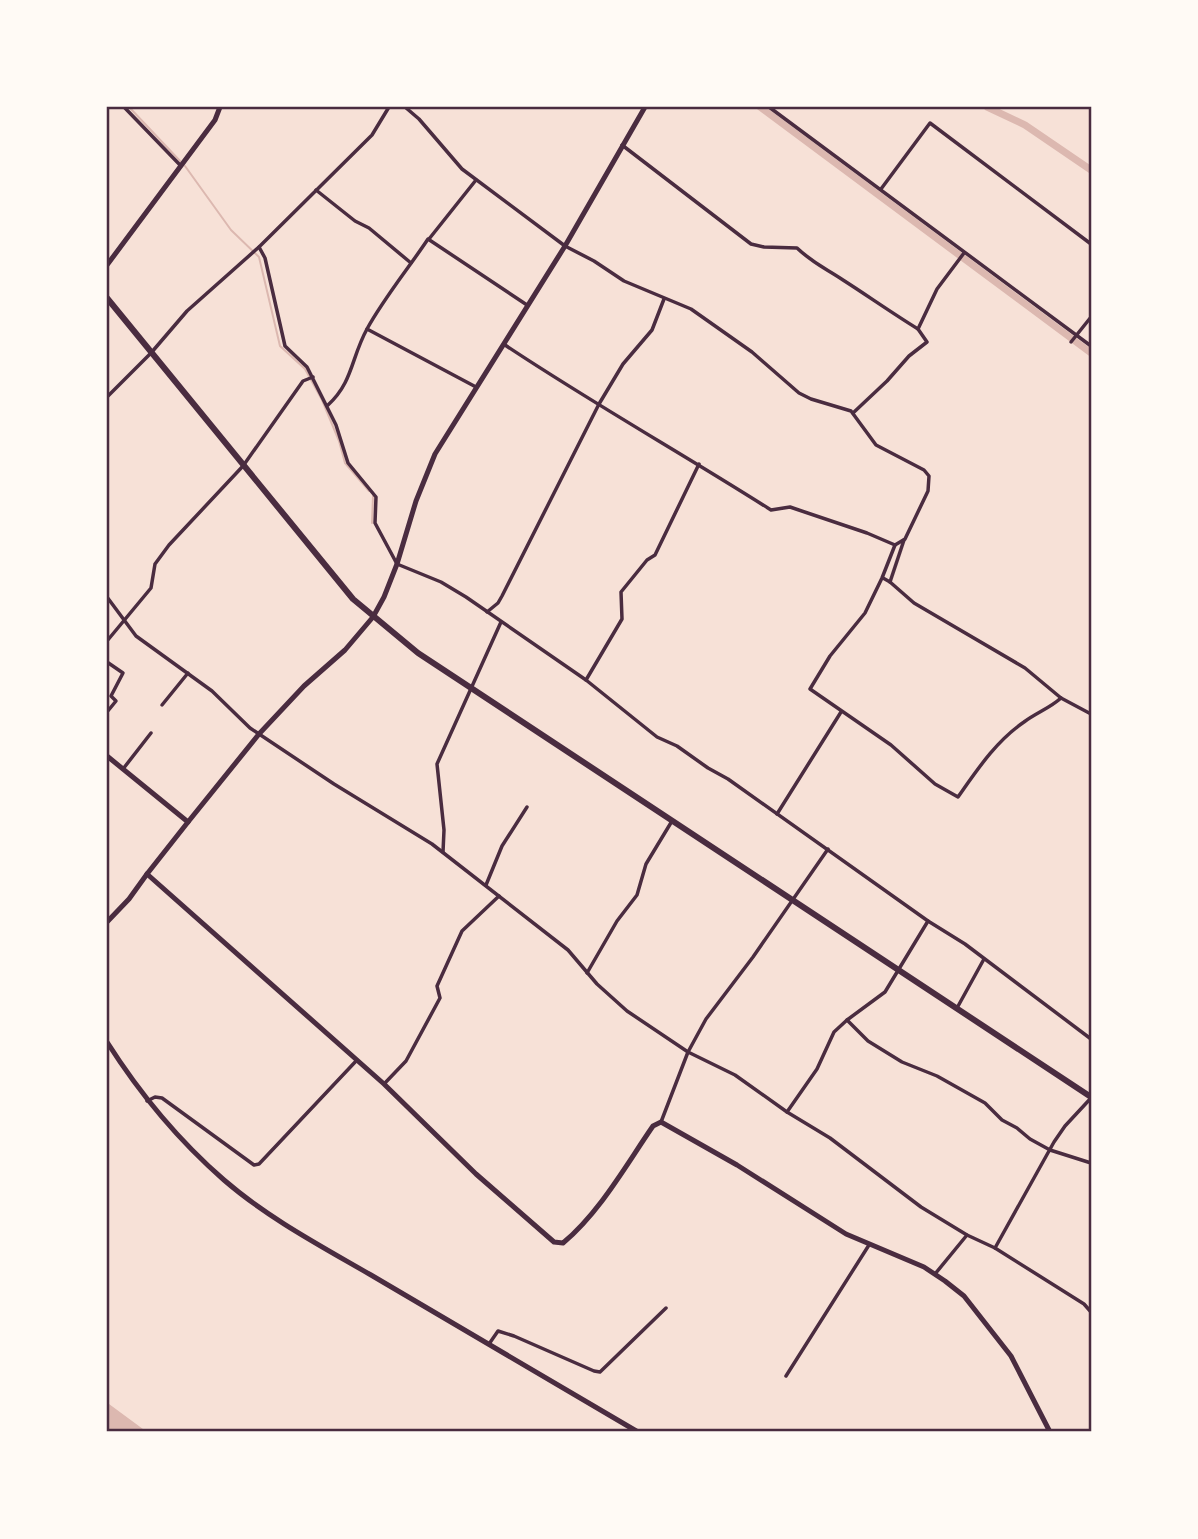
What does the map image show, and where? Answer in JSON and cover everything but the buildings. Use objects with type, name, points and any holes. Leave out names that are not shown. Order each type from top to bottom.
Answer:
[{"type":"highway","points":[[107,299],[353,599],[373,617],[418,653],[470,688],[1091,1098]]},
{"type":"street","points":[[124,107],[180,165]]},
{"type":"street","points":[[107,265],[215,120],[220,107]]},
{"type":"street","points":[[107,397],[151,353],[187,311],[259,247],[372,135],[389,107]]},
{"type":"street","points":[[405,107],[419,119],[450,157],[476,180],[565,246],[624,281],[691,309],[752,352],[799,393],[853,413],[876,445],[924,470],[929,476],[928,491],[905,539],[890,582]]},
{"type":"street","points":[[107,922],[129,899],[259,734],[296,694],[345,650],[373,617],[397,564],[416,501],[435,454],[529,306],[645,107]]},
{"type":"street","points":[[769,107],[881,189],[1074,338],[1091,346]]},
{"type":"street","points":[[881,189],[930,123],[1091,244]]},
{"type":"street","points":[[622,145],[751,244],[797,248],[815,265],[841,278],[872,302],[918,329],[927,342],[909,356],[853,413]]},
{"type":"street","points":[[327,405],[340,394],[351,373],[352,361],[367,329],[428,239],[476,180]]},
{"type":"street","points":[[316,190],[355,221],[369,228],[412,264]]},
{"type":"street","points":[[428,239],[529,306]]},
{"type":"street","points":[[259,247],[265,258],[285,346],[307,367],[327,405],[348,463],[376,497],[375,523],[397,564],[441,582],[487,612],[586,680],[657,737],[677,746],[728,779],[928,921],[985,958],[1091,1039]]},
{"type":"street","points":[[918,329],[937,289],[963,253]]},
{"type":"street","points":[[487,612],[502,596],[599,404],[623,364],[652,330],[664,299]]},
{"type":"street","points":[[1074,338],[1091,317]]},
{"type":"street","points":[[367,329],[478,388]]},
{"type":"street","points":[[505,345],[771,510],[790,507],[895,545]]},
{"type":"street","points":[[107,641],[151,588],[155,564],[169,545],[243,466],[303,381],[313,377]]},
{"type":"street","points":[[586,680],[622,619],[621,592],[647,560],[655,555],[699,464]]},
{"type":"street","points":[[905,539],[895,545],[883,578],[865,613],[830,656],[810,689],[891,745],[935,785],[958,797],[981,763],[1009,734],[1022,722],[1053,706],[1061,698]]},
{"type":"street","points":[[883,578],[914,603],[1025,668],[1061,698],[1091,714]]},
{"type":"street","points":[[107,597],[122,621],[136,636],[188,673],[259,734],[443,852],[568,950],[587,973],[627,1011],[688,1052],[735,1074],[787,1112],[830,1138],[921,1207],[967,1235],[995,1248],[1084,1304],[1091,1312]]},
{"type":"street","points":[[443,852],[444,830],[437,764],[501,622]]},
{"type":"street","points":[[107,662],[123,673],[111,696],[116,701],[107,712]]},
{"type":"street","points":[[162,705],[188,673]]},
{"type":"street","points":[[777,814],[841,712]]},
{"type":"street","points":[[123,769],[151,733]]},
{"type":"street","points":[[107,757],[188,822]]},
{"type":"street","points":[[485,885],[502,846],[527,807]]},
{"type":"street","points":[[587,973],[617,920],[637,895],[646,864],[672,821]]},
{"type":"street","points":[[147,874],[384,1084],[476,1174],[554,1242],[563,1243],[575,1233],[610,1189],[653,1126],[661,1122],[688,1052],[706,1020],[828,849]]},
{"type":"street","points":[[384,1084],[405,1061],[440,998],[438,986],[462,931],[499,896]]},
{"type":"street","points":[[787,1112],[817,1069],[834,1032],[885,992],[928,921]]},
{"type":"street","points":[[957,1008],[985,958]]},
{"type":"street","points":[[847,1020],[868,1041],[902,1062],[937,1076],[985,1104],[1002,1120],[1050,1150],[1091,1163]]},
{"type":"street","points":[[107,1042],[147,1101],[182,1140],[216,1173],[265,1211],[441,1318],[638,1432]]},
{"type":"street","points":[[147,1101],[155,1097],[163,1098],[254,1165],[259,1164],[357,1060]]},
{"type":"street","points":[[995,1248],[1065,1126],[1091,1098]]},
{"type":"street","points":[[661,1122],[737,1165],[826,1222],[869,1245],[935,1274],[964,1296],[1011,1356],[1050,1432]]},
{"type":"street","points":[[935,1274],[967,1235]]},
{"type":"street","points":[[786,1376],[869,1245]]},
{"type":"street","points":[[489,1344],[498,1331],[600,1372],[666,1308]]},
{"type":"shaded area","points":[[107,1402],[109,1404],[147,1432],[107,1432]]},
{"type":"waterway","points":[[129,107],[181,162]]},
{"type":"waterway","points":[[760,107],[1091,353]]},
{"type":"waterway","points":[[987,107],[1025,125],[1091,170]]},
{"type":"waterway","points":[[185,166],[231,230],[259,257],[280,346],[305,369],[322,400],[345,463],[369,491]]},
{"type":"waterway","points":[[372,523],[373,496]]}]
